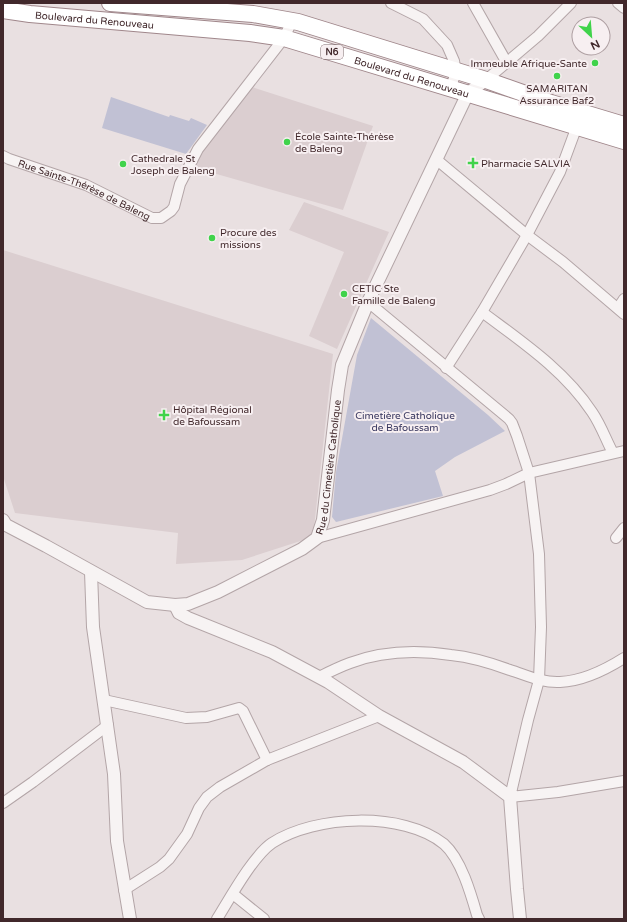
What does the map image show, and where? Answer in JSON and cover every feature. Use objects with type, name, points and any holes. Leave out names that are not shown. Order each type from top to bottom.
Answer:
[{"type":"highway","name":"Boulevard du Renouveau","points":[[110,3],[253,14],[292,21],[486,80],[552,103],[624,125]]},
{"type":"highway","points":[[149,24],[150,7]]},
{"type":"highway","name":"Boulevard du Renouveau","points":[[30,8],[149,24],[250,33],[284,38],[451,87],[624,141]]},
{"type":"highway","name":"N6","points":[[3,10],[30,8]]},
{"type":"street","points":[[391,3],[423,19],[447,45],[452,54],[456,72],[451,87]]},
{"type":"street","points":[[473,3],[507,63]]},
{"type":"street","points":[[486,80],[538,36],[571,3]]},
{"type":"street","points":[[618,3],[624,8]]},
{"type":"street","name":"Rue Sainte-Thérèse de Baleng","points":[[3,156],[86,185],[152,218],[161,218],[168,214],[174,207],[180,184],[198,149],[284,38],[292,21]]},
{"type":"street","name":"Rue du Cimetière Catholique","points":[[4,523],[147,602],[175,605],[188,604],[218,592],[302,549],[317,538],[323,520],[342,365],[368,302],[468,93],[486,80]]},
{"type":"street","points":[[446,368],[482,312],[527,235],[560,172],[577,126]]},
{"type":"street","points":[[437,160],[621,311],[624,299]]},
{"type":"street","points":[[368,302],[509,419],[512,423],[529,473],[539,554],[541,627],[539,680],[510,798],[516,889],[520,919]]},
{"type":"street","points":[[482,312],[530,348],[574,387],[593,414],[613,453]]},
{"type":"street","points":[[317,538],[494,489],[529,473],[624,450]]},
{"type":"street","points":[[616,538],[624,528]]},
{"type":"street","points":[[91,572],[93,626],[114,774],[117,841],[130,919]]},
{"type":"street","points":[[175,605],[180,613],[188,618],[272,652],[319,677],[379,716],[463,762],[510,798],[624,781]]},
{"type":"street","points":[[319,677],[365,658],[394,653],[414,652],[470,658],[539,680],[559,682],[576,680],[595,673],[624,658]]},
{"type":"street","points":[[104,700],[186,718],[207,717],[236,707],[239,708],[243,712],[267,760]]},
{"type":"street","points":[[124,890],[160,867],[169,859],[187,834],[199,808],[207,797],[220,787],[267,760],[379,716]]},
{"type":"street","points":[[3,802],[33,782],[108,725]]},
{"type":"street","points":[[217,919],[259,854],[272,843],[306,828],[328,822],[350,820],[397,824],[414,829],[432,837],[444,845],[452,855],[468,883],[479,919]]},
{"type":"street","points":[[233,894],[264,919]]},
{"type":"shaded area","name":"École Sainte-Thérèse de Baleng","points":[[252,87],[373,126],[343,210],[192,167],[202,150]]},
{"type":"shaded area","name":"CETIC Ste Famille de Baleng","points":[[304,202],[389,232],[337,349],[309,336],[344,252],[289,230]]},
{"type":"shaded area","name":"Hôpital Régional de Bafoussam","points":[[3,250],[333,354],[313,537],[242,560],[176,564],[178,533],[15,513],[3,476]]},
{"type":"green space","points":[[111,97],[169,117],[170,115],[189,121],[191,118],[207,125],[186,154],[102,128]]},
{"type":"green space","name":"Cimetière Catholique de Bafoussam","points":[[371,318],[488,415],[505,431],[455,457],[435,471],[443,496],[336,522],[332,517],[336,472],[357,355]]},
{"type":"place","name":"Immeuble Afrique-Sante","points":[[595,63]]},
{"type":"place","name":"SAMARITAN Assurance Baf2","points":[[557,76]]},
{"type":"place","name":"École Sainte-Thérèse de Baleng","points":[[287,142]]},
{"type":"place","name":"Pharmacie SALVIA","points":[[473,163]]},
{"type":"place","name":"Cathedrale St Joseph de Baleng","points":[[123,164]]},
{"type":"place","name":"Procure des missions","points":[[212,238]]},
{"type":"place","name":"CETIC Ste Famille de Baleng","points":[[344,294]]},
{"type":"place","name":"Hôpital Régional de Bafoussam","points":[[164,415]]}]
